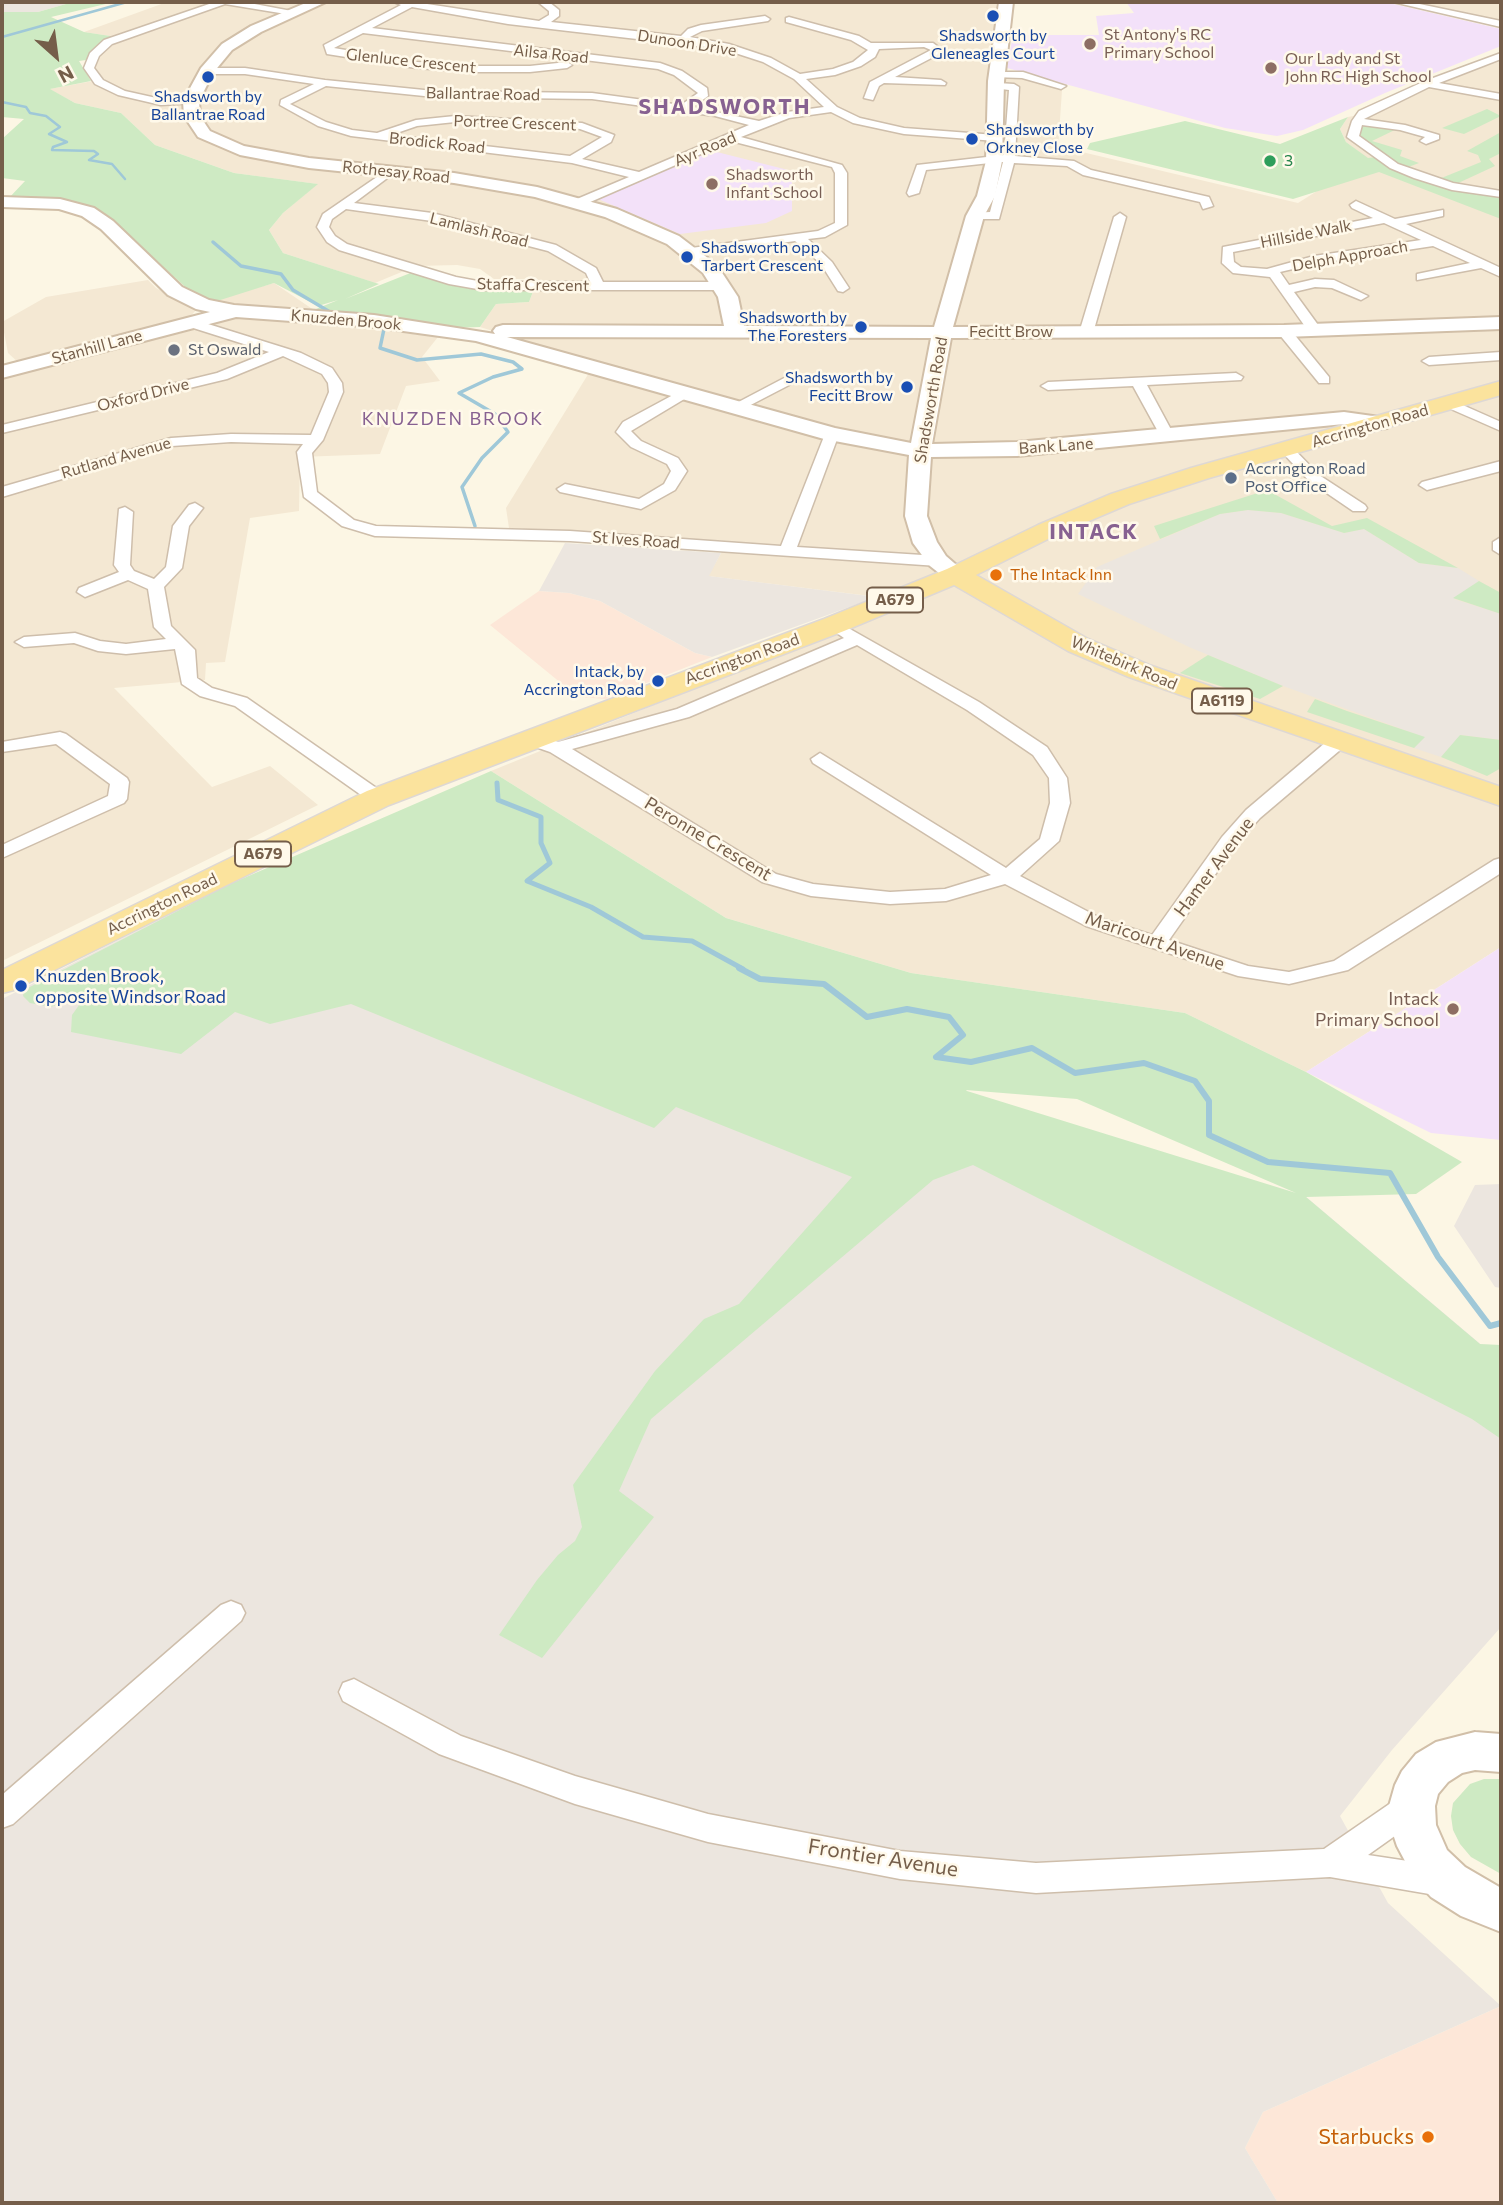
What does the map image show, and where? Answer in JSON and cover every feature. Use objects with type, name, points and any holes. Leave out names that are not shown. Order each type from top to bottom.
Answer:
[{"type":"main road","points":[[191,101],[206,71],[228,47],[256,29],[319,2]]},
{"type":"main road","name":"Shadsworth Road","points":[[947,568],[925,543],[916,516],[920,451],[942,332],[975,216],[986,197],[999,159],[996,138],[997,80],[1006,2]]},
{"type":"main road","name":"Rothesay Road","points":[[191,101],[192,116],[204,134],[240,150],[309,163],[454,178],[581,202],[655,231],[691,252],[710,269],[728,297],[735,330]]},
{"type":"main road","name":"Knuzden Brook","points":[[2,202],[60,204],[88,212],[107,225],[175,291],[196,303],[212,308],[374,321],[478,335]]},
{"type":"main road","name":"Stanhill Lane","points":[[192,323],[193,319],[212,308]]},
{"type":"main road","name":"Stanhill Lane","points":[[2,372],[212,319],[234,311]]},
{"type":"main road","name":"Fecitt Brow","points":[[478,335],[506,330],[1283,331],[1501,323]]},
{"type":"main road","name":"Bank Lane","points":[[478,335],[832,434],[920,451],[1017,449],[1167,437],[1344,418],[1379,423]]},
{"type":"main road","name":"Accrington Road","points":[[2,983],[378,798],[544,743],[846,632],[947,568],[1120,499],[1200,473],[1501,387]]},
{"type":"main road","name":"Whitebirk Road","points":[[947,568],[1078,645],[1127,666],[1501,797]]},
{"type":"main road","points":[[1501,1753],[1475,1751],[1452,1756],[1432,1768],[1418,1785],[1412,1806],[1413,1825],[1420,1846],[1431,1865],[1448,1882],[1478,1901],[1501,1910]]},
{"type":"street","points":[[191,101],[160,102],[122,93],[99,82],[89,68],[94,55],[108,42],[225,2],[292,12]]},
{"type":"street","name":"Dunoon Drive","points":[[399,2],[540,25],[683,39],[743,51],[767,60],[798,77],[833,109],[858,121],[891,129],[996,138]]},
{"type":"street","points":[[540,25],[554,16],[554,10],[543,2]]},
{"type":"street","points":[[1398,2],[1501,24]]},
{"type":"street","points":[[1433,2],[1501,18]]},
{"type":"street","name":"Glenluce Crescent","points":[[411,4],[328,47],[331,52],[416,65],[478,69],[550,67],[575,64],[590,58]]},
{"type":"street","points":[[763,4],[777,16]]},
{"type":"street","points":[[683,39],[691,31],[701,28],[777,16],[855,38],[872,46],[919,44],[936,49],[936,52],[924,59],[874,84],[869,98]]},
{"type":"street","name":"Ailsa Road","points":[[364,30],[650,64],[678,73],[704,92],[684,108]]},
{"type":"street","points":[[798,77],[835,72],[857,64],[871,55],[872,46]]},
{"type":"street","points":[[1499,57],[1429,83],[1363,113],[1357,121],[1353,137],[1394,166],[1452,186],[1501,194]]},
{"type":"street","points":[[924,59],[944,59]]},
{"type":"street","name":"Ballantrae Road","points":[[206,71],[245,71],[325,83],[434,94],[592,96],[684,108],[760,124]]},
{"type":"street","points":[[997,80],[1023,75],[1061,86]]},
{"type":"street","points":[[882,80],[941,83]]},
{"type":"street","name":"Shadsworth Road","points":[[997,80],[1014,87],[999,159]]},
{"type":"street","name":"Brodick Road","points":[[325,83],[285,102],[285,105],[322,124],[376,136],[572,160],[640,176]]},
{"type":"street","points":[[1429,83],[1501,97]]},
{"type":"street","name":"Ayr Road","points":[[581,202],[760,124],[787,115],[833,109]]},
{"type":"street","name":"Portree Crescent","points":[[376,136],[416,123],[455,119],[546,121],[582,126],[608,135],[607,140],[572,160]]},
{"type":"street","points":[[1357,121],[1401,127],[1435,137],[1426,141]]},
{"type":"street","points":[[891,129],[908,124],[975,124]]},
{"type":"street","points":[[691,252],[799,238],[821,234],[841,225],[839,167],[816,158],[733,138]]},
{"type":"street","points":[[913,193],[921,167],[968,160],[999,159],[1070,163],[1087,173],[1205,200],[1208,206]]},
{"type":"street","name":"Staffa Crescent","points":[[390,172],[327,217],[323,227],[331,239],[343,247],[454,281],[483,286],[722,286]]},
{"type":"street","name":"Lamlash Road","points":[[344,205],[432,217],[552,248],[591,271],[598,286]]},
{"type":"street","points":[[1356,205],[1501,273]]},
{"type":"street","name":"Hillside Walk","points":[[1274,274],[1238,270],[1228,263],[1227,250],[1438,214]]},
{"type":"street","points":[[1086,332],[1120,217]]},
{"type":"street","points":[[799,238],[826,262],[843,288]]},
{"type":"street","name":"Delph Approach","points":[[1274,274],[1273,270],[1314,260],[1432,242]]},
{"type":"street","points":[[1422,277],[1501,260]]},
{"type":"street","points":[[1274,274],[1314,329]]},
{"type":"street","points":[[1286,290],[1315,283],[1334,284],[1361,296]]},
{"type":"street","points":[[192,323],[281,352],[327,372],[335,383],[334,400],[316,440]]},
{"type":"street","points":[[1283,331],[1324,380]]},
{"type":"street","name":"Oxford Drive","points":[[2,429],[222,376],[281,352]]},
{"type":"street","points":[[1429,361],[1501,356]]},
{"type":"street","points":[[1048,386],[1139,384],[1236,377]]},
{"type":"street","points":[[736,407],[788,380]]},
{"type":"street","points":[[1139,384],[1167,437]]},
{"type":"street","points":[[565,489],[641,504],[670,487],[678,471],[673,461],[636,444],[623,432],[628,425],[686,392]]},
{"type":"street","points":[[1449,403],[1501,427]]},
{"type":"street","points":[[788,549],[832,434]]},
{"type":"street","name":"Rutland Avenue","points":[[2,492],[171,442],[231,438],[316,440]]},
{"type":"street","name":"St Ives Road","points":[[316,440],[304,452],[309,494],[348,523],[375,531],[562,535],[788,549],[947,568]]},
{"type":"street","points":[[1287,450],[1314,478],[1359,509]]},
{"type":"street","points":[[1427,485],[1501,466]]},
{"type":"street","points":[[156,586],[174,568],[181,526],[195,508]]},
{"type":"street","points":[[125,512],[122,565],[128,574],[156,586]]},
{"type":"street","points":[[1501,542],[1501,550]]},
{"type":"street","points":[[85,592],[128,574]]},
{"type":"street","points":[[156,586],[163,627],[186,650],[188,680],[206,692],[241,702],[378,798]]},
{"type":"street","name":"Peronne Crescent","points":[[544,743],[769,878],[854,896],[890,898],[946,895],[1007,877],[1049,841],[1060,803],[1058,778],[1040,751],[973,706],[846,632]]},
{"type":"street","points":[[24,642],[75,638],[98,646],[126,649],[179,643]]},
{"type":"street","points":[[2,747],[60,738],[120,782],[117,799],[2,852]]},
{"type":"street","name":"Hamer Avenue","points":[[1157,943],[1229,841],[1253,814],[1339,741]]},
{"type":"street","name":"Maricourt Avenue","points":[[820,759],[1007,877],[1093,922],[1245,972],[1289,978],[1341,966],[1501,864]]},
{"type":"street","points":[[2,1814],[231,1613]]},
{"type":"street","name":"Frontier Avenue","points":[[354,1692],[450,1745],[575,1790],[708,1828],[900,1865],[1036,1878],[1330,1863],[1448,1882]]},
{"type":"street","points":[[1330,1863],[1412,1806]]},
{"type":"shaded area","points":[[2,2],[73,2],[38,12],[2,12]]},
{"type":"shaded area","points":[[167,2],[996,2],[996,42],[987,76],[1018,77],[1062,90],[1058,149],[1082,152],[1298,203],[1368,159],[1346,142],[1340,129],[1348,117],[1374,112],[1455,77],[1501,61],[1501,947],[1306,1072],[1185,1013],[911,973],[726,918],[491,771],[910,601],[708,576],[728,541],[509,528],[506,508],[595,363],[480,327],[496,304],[529,302],[538,279],[494,279],[480,269],[457,265],[416,266],[375,283],[283,253],[269,230],[283,213],[317,184],[234,173],[155,145],[121,113],[75,103],[49,89],[104,79],[95,67],[102,53],[123,38],[84,32]]},
{"type":"shaded area","name":"Our Lady and St John RC High School","points":[[1126,2],[1385,2],[1501,29],[1501,46],[1303,130],[1277,136],[1225,128],[1007,68],[1013,35],[1099,35],[1096,16],[1134,13]]},
{"type":"shaded area","points":[[1409,2],[1501,2],[1501,22]]},
{"type":"shaded area","name":"Shadsworth Infant School","points":[[709,150],[792,171],[792,211],[766,223],[680,234],[598,199]]},
{"type":"shaded area","points":[[148,280],[156,288],[196,310],[190,317],[139,334],[20,364],[8,353],[2,322],[46,297]]},
{"type":"shaded area","points":[[274,283],[336,325],[438,337],[422,357],[440,381],[406,386],[380,454],[300,457],[299,511],[250,518],[225,662],[206,663],[205,680],[114,688],[212,787],[270,766],[318,805],[2,961],[2,378],[201,328],[218,299]]},
{"type":"shaded area","points":[[1248,510],[1281,513],[1344,533],[1364,529],[1419,563],[1458,568],[1479,581],[1454,599],[1501,614],[1501,740],[1461,735],[1441,757],[1414,748],[1424,737],[1283,686],[1189,647],[1078,594],[1097,567],[1220,514]]},
{"type":"shaded area","points":[[565,543],[721,553],[709,576],[877,597],[712,657],[695,653],[600,601],[569,593],[539,591]]},
{"type":"shaded area","points":[[539,591],[569,593],[600,601],[695,653],[712,657],[606,699],[578,697],[490,625]]},
{"type":"shaded area","points":[[230,884],[1305,1196],[1485,1348],[1501,1358],[1501,1627],[1392,1750],[1340,1816],[1388,1903],[1501,2006],[1263,2112],[1245,2148],[1278,2203],[2,2203],[2,999]]},
{"type":"shaded area","name":"Intack Primary School","points":[[1501,947],[1501,1140],[1431,1133],[1306,1072]]},
{"type":"shaded area","points":[[1501,1184],[1501,1288],[1495,1287],[1454,1226],[1475,1185]]},
{"type":"shaded area","points":[[1501,2006],[1501,2203],[1278,2203],[1245,2148],[1263,2112]]},
{"type":"green space","points":[[73,2],[114,2],[51,17],[84,32],[117,37],[100,44],[86,60],[79,61],[91,81],[50,89],[75,103],[121,113],[155,145],[234,173],[318,184],[283,213],[269,230],[283,253],[379,284],[345,299],[413,272],[467,287],[534,289],[529,302],[496,304],[480,327],[452,328],[321,313],[316,309],[338,300],[318,306],[274,283],[214,302],[193,294],[103,212],[85,206],[8,199],[25,181],[2,178],[2,139],[24,119],[2,117],[2,12],[38,12]]},
{"type":"green space","points":[[1487,109],[1501,116],[1464,134],[1442,128]]},
{"type":"green space","points":[[1348,117],[1340,129],[1346,142],[1368,158],[1376,157],[1353,137],[1357,121],[1401,127],[1372,141],[1402,150],[1400,156],[1419,163],[1403,169],[1434,181],[1481,162],[1478,155],[1467,151],[1501,132],[1501,153],[1489,159],[1495,166],[1454,185],[1501,194],[1501,219],[1379,172],[1293,199],[1087,149],[1090,143],[1185,121],[1280,144]]},
{"type":"green space","points":[[1267,490],[1332,526],[1367,518],[1458,568],[1419,563],[1364,529],[1344,533],[1281,513],[1248,510],[1220,514],[1160,539],[1154,526]]},
{"type":"green space","points":[[1479,581],[1501,593],[1501,614],[1453,598]]},
{"type":"green space","points":[[1208,655],[1283,686],[1260,699],[1180,673]]},
{"type":"green space","points":[[1315,699],[1425,737],[1414,748],[1307,712]]},
{"type":"green space","points":[[1460,735],[1501,740],[1501,768],[1487,776],[1441,757]]},
{"type":"green space","points":[[491,771],[726,918],[911,973],[1185,1013],[1306,1072],[1462,1162],[1416,1194],[1306,1197],[1480,1344],[1501,1345],[1501,1439],[1472,1419],[973,1165],[933,1180],[651,1419],[619,1491],[654,1517],[542,1658],[499,1635],[537,1580],[558,1555],[575,1541],[582,1527],[573,1485],[655,1371],[704,1319],[739,1304],[852,1177],[676,1107],[654,1128],[351,1004],[270,1024],[235,1012],[181,1054],[71,1032],[72,1015],[82,1001],[75,997],[51,1007],[30,1003],[23,996],[24,990],[230,884]],"holes":[[[966,1090],[1077,1099],[1296,1193]]]},
{"type":"green space","points":[[1484,1779],[1501,1779],[1501,1874],[1471,1857],[1453,1830],[1453,1803],[1470,1784]]},
{"type":"waterway","points":[[2,37],[127,2]]},
{"type":"waterway","name":"Knuzden Brook","points":[[2,102],[26,107],[30,113],[46,116],[60,127],[49,134],[67,142],[53,147],[52,150],[94,151],[98,154],[89,160],[112,164],[125,179]]},
{"type":"waterway","name":"Knuzden Brook","points":[[213,242],[241,266],[281,274],[293,290],[330,312],[341,313]]},
{"type":"waterway","name":"Knuzden Brook","points":[[384,329],[380,348],[417,360],[481,354],[513,362],[522,369],[493,377],[459,393],[495,414],[508,432],[482,458],[462,487],[475,526]]},
{"type":"waterway","points":[[497,783],[498,800],[541,817],[541,843],[550,863],[527,881],[591,907],[643,937],[692,941],[743,969]]},
{"type":"waterway","points":[[739,968],[760,979],[824,984],[867,1017],[907,1009],[949,1017],[963,1035],[936,1057],[971,1062],[1032,1048],[1075,1073],[1144,1063],[1195,1081],[1209,1101],[1209,1135],[1268,1162],[1390,1173],[1438,1257],[1490,1326],[1501,1323]]},
{"type":"place","name":"Shadsworth by Gleneagles Court","points":[[993,16]]},
{"type":"place","name":"St Antony's RC Primary School","points":[[1090,44]]},
{"type":"place","name":"Our Lady and St John RC High School","points":[[1271,68]]},
{"type":"place","name":"Shadsworth by Ballantrae Road","points":[[208,77]]},
{"type":"place","name":"Shadsworth by Orkney Close","points":[[972,139]]},
{"type":"place","name":"3","points":[[1270,161]]},
{"type":"place","name":"Shadsworth Infant School","points":[[712,184]]},
{"type":"place","name":"Shadsworth opp Tarbert Crescent","points":[[687,257]]},
{"type":"place","name":"Shadsworth by The Foresters","points":[[861,327]]},
{"type":"place","name":"St Oswald","points":[[174,350]]},
{"type":"place","name":"Shadsworth by Fecitt Brow","points":[[907,387]]},
{"type":"place","name":"Accrington Road Post Office","points":[[1231,478]]},
{"type":"place","name":"The Intack Inn","points":[[996,575]]},
{"type":"place","name":"Intack, by Accrington Road","points":[[658,681]]},
{"type":"place","name":"Knuzden Brook, opposite Windsor Road","points":[[21,986]]},
{"type":"place","name":"Intack Primary School","points":[[1453,1009]]},
{"type":"place","name":"Starbucks","points":[[1428,2137]]},
{"type":"district","name":"SHADSWORTH","points":[[725,107]]},
{"type":"district","name":"KNUZDEN BROOK","points":[[453,419]]},
{"type":"district","name":"INTACK","points":[[1094,532]]}]
